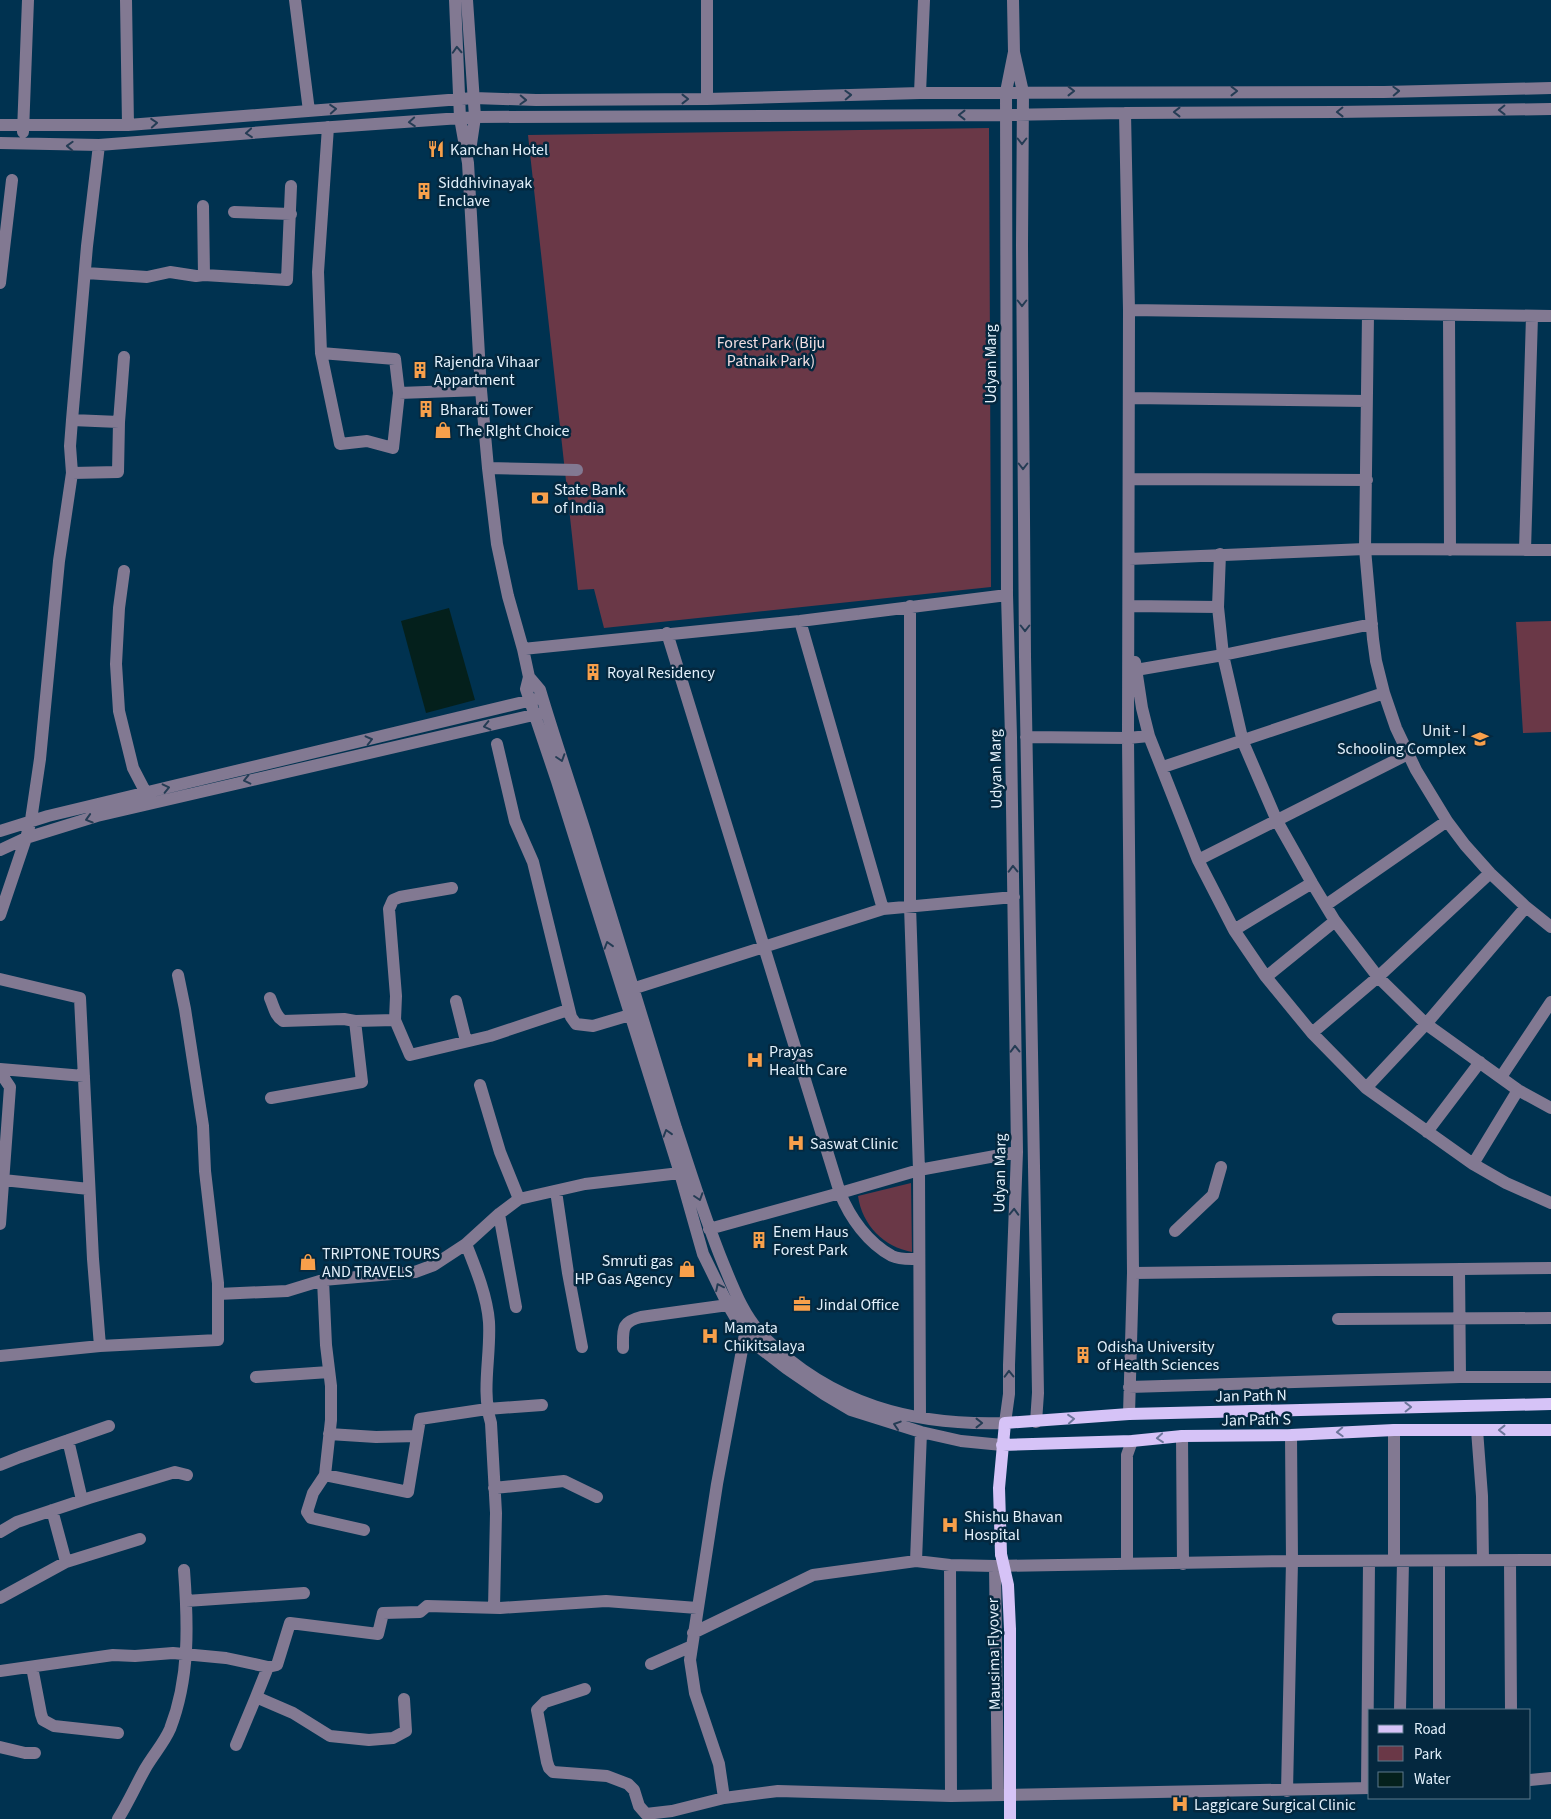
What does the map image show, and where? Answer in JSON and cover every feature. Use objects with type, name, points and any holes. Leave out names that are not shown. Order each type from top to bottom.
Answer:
[{"type":"main road","name":"Jan Path N","points":[[1005,1423],[1129,1414],[1551,1404]]},
{"type":"main road","name":"Udyan Marg","points":[[1036,1422],[1036,1444]]},
{"type":"main road","name":"Udyan Marg","points":[[998,1488],[1005,1423]]},
{"type":"main road","name":"Jan Path S","points":[[1002,1445],[1132,1441],[1182,1436],[1291,1435],[1394,1430],[1551,1430]]},
{"type":"main road","name":"Mausima Flyover","points":[[998,1488],[1001,1554],[1008,1586],[1010,1629],[1010,1819]]},
{"type":"street","points":[[23,144],[28,0]]},
{"type":"street","points":[[126,0],[128,125]]},
{"type":"street","points":[[295,0],[309,111]]},
{"type":"street","points":[[455,0],[460,118],[468,161],[481,390],[497,544],[508,596],[529,677],[540,690],[536,699],[632,989],[732,1301]]},
{"type":"street","points":[[468,0],[475,118],[468,161]]},
{"type":"street","points":[[707,0],[707,99]]},
{"type":"street","points":[[920,93],[924,0]]},
{"type":"street","points":[[1013,0],[1014,52]]},
{"type":"street","name":"Udyan Marg","points":[[1014,52],[1023,92],[1024,552],[1038,1383],[1036,1422]]},
{"type":"street","name":"Udyan Marg","points":[[1005,1423],[1009,1394],[1017,1152],[1012,737],[1006,595],[1006,92],[1014,52]]},
{"type":"street","points":[[0,125],[128,125],[474,98],[536,100],[707,99],[920,93],[1384,92],[1551,88]]},
{"type":"street","points":[[0,143],[99,145],[460,118],[1022,115],[1125,112],[1551,109]]},
{"type":"street","points":[[1125,112],[1130,398],[1128,738],[1132,1273],[1129,1414]]},
{"type":"street","points":[[321,353],[395,359],[399,394],[393,448],[367,442],[340,444],[321,353],[318,272],[328,127]]},
{"type":"street","points":[[0,915],[31,820],[40,759],[59,561],[72,474],[70,446],[72,420],[99,145]]},
{"type":"street","points":[[0,283],[12,180]]},
{"type":"street","points":[[86,273],[147,276],[170,272],[196,276],[287,280],[291,186]]},
{"type":"street","points":[[203,206],[204,275]]},
{"type":"street","points":[[234,212],[291,214]]},
{"type":"street","points":[[1129,310],[1551,316]]},
{"type":"street","points":[[1368,314],[1365,549],[1376,660],[1384,693],[1396,728],[1408,754],[1447,821],[1490,873],[1526,907],[1551,927]]},
{"type":"street","points":[[1449,315],[1450,550]]},
{"type":"street","points":[[1525,550],[1532,316]]},
{"type":"street","points":[[72,474],[118,472],[119,422],[124,356]]},
{"type":"street","points":[[399,394],[481,390]]},
{"type":"street","points":[[1130,398],[1366,401]]},
{"type":"street","points":[[72,420],[119,422]]},
{"type":"street","points":[[488,468],[577,470]]},
{"type":"street","points":[[1130,479],[1367,480]]},
{"type":"street","points":[[1129,559],[1365,549],[1551,550]]},
{"type":"street","points":[[1006,552],[1024,552]]},
{"type":"street","points":[[1220,554],[1218,606],[1223,655],[1243,742],[1277,821],[1312,883],[1335,921],[1378,977],[1426,1024],[1518,1090],[1551,1108]]},
{"type":"street","points":[[124,571],[116,664],[119,711],[133,768],[146,793]]},
{"type":"street","points":[[523,649],[800,620],[1006,595]]},
{"type":"street","points":[[910,606],[910,906],[919,1170],[920,1417]]},
{"type":"street","points":[[1129,606],[1218,606]]},
{"type":"street","points":[[800,620],[883,909]]},
{"type":"street","points":[[1136,670],[1223,655],[1372,624]]},
{"type":"street","points":[[667,633],[845,1206],[858,1226],[874,1243],[893,1256],[907,1260],[919,1259]]},
{"type":"street","points":[[1129,638],[1142,708],[1150,736],[1198,860],[1234,930],[1266,978],[1312,1033],[1366,1088],[1473,1164],[1506,1183],[1550,1201]]},
{"type":"street","points":[[1163,768],[1384,693]]},
{"type":"street","points":[[0,850],[26,838],[96,816],[292,764],[321,752],[536,699]]},
{"type":"street","points":[[0,831],[31,820],[146,793],[292,764],[331,761],[541,713]]},
{"type":"street","points":[[541,713],[557,781],[680,1173],[703,1254],[732,1301]]},
{"type":"street","points":[[1026,737],[1128,738],[1150,736]]},
{"type":"street","points":[[498,744],[515,821],[533,862],[564,984],[568,1010],[576,1024],[581,1026],[593,1026],[630,1015]]},
{"type":"street","points":[[1198,860],[1408,754]]},
{"type":"street","points":[[1326,905],[1447,821]]},
{"type":"street","points":[[1312,1033],[1378,977],[1490,873]]},
{"type":"street","points":[[1234,930],[1312,883]]},
{"type":"street","points":[[452,888],[400,897],[393,900],[390,904],[396,996],[395,1020],[410,1055],[490,1036],[568,1010]]},
{"type":"street","points":[[632,989],[883,909],[1014,897]]},
{"type":"street","points":[[1366,1088],[1426,1024],[1526,907]]},
{"type":"street","points":[[1266,978],[1335,921]]},
{"type":"street","points":[[0,1356],[100,1346],[218,1340],[218,1283],[205,1171],[201,1110],[178,974]]},
{"type":"street","points":[[0,979],[80,998],[93,1259],[100,1346]]},
{"type":"street","points":[[270,998],[275,1013],[283,1022],[344,1019],[354,1021],[395,1020]]},
{"type":"street","points":[[456,1001],[466,1041]]},
{"type":"street","points":[[1501,1077],[1551,1002]]},
{"type":"street","points":[[271,1098],[362,1082],[354,1021]]},
{"type":"street","points":[[1427,1132],[1480,1062]]},
{"type":"street","points":[[0,1070],[84,1076]]},
{"type":"street","points":[[0,1070],[10,1087],[2,1174],[0,1224]]},
{"type":"street","points":[[480,1085],[500,1152],[519,1199]]},
{"type":"street","points":[[1473,1164],[1518,1090]]},
{"type":"street","points":[[709,1229],[919,1170],[1017,1152]]},
{"type":"street","points":[[1175,1231],[1213,1195],[1221,1166]]},
{"type":"street","points":[[218,1294],[287,1291],[323,1280],[415,1272],[434,1265],[466,1244],[499,1214],[519,1199],[585,1184],[680,1173]]},
{"type":"street","points":[[2,1174],[89,1189]]},
{"type":"street","points":[[556,1191],[568,1273],[582,1347]]},
{"type":"street","points":[[499,1214],[516,1307]]},
{"type":"street","points":[[466,1244],[487,1304],[489,1324],[487,1409],[491,1423],[496,1514],[494,1608]]},
{"type":"street","points":[[1132,1273],[1551,1268]]},
{"type":"street","points":[[1459,1269],[1460,1377]]},
{"type":"street","points":[[323,1280],[331,1403],[329,1434],[325,1475],[313,1493],[307,1512],[311,1518],[364,1530]]},
{"type":"street","points":[[623,1348],[623,1328],[629,1320],[732,1301]]},
{"type":"street","name":"Jan Path N","points":[[732,1301],[764,1337],[789,1358],[818,1379],[856,1401],[886,1410],[952,1423],[1005,1423]]},
{"type":"street","name":"Jan Path S","points":[[732,1301],[746,1334],[760,1348],[824,1394],[851,1410],[921,1432],[961,1441],[1002,1445]]},
{"type":"street","points":[[1338,1318],[1551,1318]]},
{"type":"street","points":[[724,1798],[719,1764],[695,1693],[690,1660],[717,1484],[746,1334]]},
{"type":"street","points":[[256,1378],[329,1372]]},
{"type":"street","points":[[1129,1387],[1460,1377],[1551,1377]]},
{"type":"street","points":[[325,1475],[408,1492],[420,1419],[487,1409],[542,1405]]},
{"type":"street","points":[[0,1466],[20,1457],[109,1426]]},
{"type":"street","points":[[1394,1430],[1399,1561],[1400,1709]]},
{"type":"street","points":[[1477,1430],[1482,1496],[1483,1560]]},
{"type":"street","points":[[916,1561],[921,1432]]},
{"type":"street","points":[[329,1434],[376,1437],[417,1436]]},
{"type":"street","points":[[1287,1791],[1292,1561],[1291,1435]]},
{"type":"street","points":[[1182,1436],[1183,1564]]},
{"type":"street","points":[[68,1440],[82,1500]]},
{"type":"street","points":[[1127,1564],[1127,1455],[1132,1441]]},
{"type":"street","points":[[0,1532],[17,1522],[82,1500],[175,1472],[187,1475]]},
{"type":"street","points":[[494,1488],[564,1481],[597,1496]]},
{"type":"street","points":[[52,1510],[66,1562]]},
{"type":"street","points":[[0,1598],[66,1562],[140,1539]]},
{"type":"street","points":[[693,1633],[813,1575],[916,1561],[950,1565],[995,1566],[1292,1561],[1551,1560]]},
{"type":"street","points":[[1439,1561],[1439,1709]]},
{"type":"street","points":[[1510,1561],[1511,1709]]},
{"type":"street","points":[[1368,1709],[1369,1562]]},
{"type":"street","points":[[950,1565],[951,1796]]},
{"type":"street","points":[[995,1566],[998,1795]]},
{"type":"street","points":[[118,1819],[145,1769],[169,1731],[180,1696],[187,1654],[184,1570]]},
{"type":"street","points":[[186,1601],[304,1594]]},
{"type":"street","points":[[0,1671],[113,1655],[135,1656],[173,1653],[226,1658],[268,1667],[276,1665],[290,1622],[378,1634],[383,1614],[420,1612],[427,1606],[494,1608],[606,1601],[697,1608]]},
{"type":"street","points":[[651,1664],[692,1646]]},
{"type":"street","points":[[32,1667],[41,1714],[47,1723],[54,1726],[118,1733]]},
{"type":"street","points":[[236,1745],[268,1667]]},
{"type":"street","points":[[585,1689],[545,1702],[539,1707],[537,1715],[548,1768],[552,1772],[607,1776],[628,1784],[634,1790],[639,1806],[646,1814],[672,1811],[724,1798],[778,1791],[951,1796],[1368,1788]]},
{"type":"street","points":[[256,1697],[293,1713],[330,1736],[369,1740],[393,1738],[406,1731],[404,1698]]},
{"type":"street","points":[[0,1747],[34,1753]]},
{"type":"street","points":[[1531,1780],[1551,1778]]},
{"type":"green space","name":"Forest Park (Biju Patnaik Park)","points":[[989,128],[991,587],[604,628],[594,589],[578,590],[528,135]]},
{"type":"green space","points":[[1551,621],[1551,732],[1523,733],[1516,622]]},
{"type":"green space","points":[[911,1183],[912,1252],[892,1245],[876,1233],[864,1216],[858,1196]]},
{"type":"water","points":[[449,608],[475,700],[426,713],[401,621]]},
{"type":"place","name":"Kanchan Hotel","points":[[436,149]]},
{"type":"place","name":"Siddhivinayak Enclave","points":[[424,191]]},
{"type":"place","name":"Rajendra Vihaar Appartment","points":[[420,370]]},
{"type":"place","name":"Bharati Tower","points":[[426,409]]},
{"type":"place","name":"The RIght Choice","points":[[443,430]]},
{"type":"place","name":"State Bank of India","points":[[540,498]]},
{"type":"place","name":"Royal Residency","points":[[593,672]]},
{"type":"place","name":"Unit - I Schooling Complex","points":[[1480,739]]},
{"type":"place","name":"Prayas Health Care","points":[[755,1060]]},
{"type":"place","name":"Saswat Clinic","points":[[796,1143]]},
{"type":"place","name":"Enem Haus Forest Park","points":[[759,1240]]},
{"type":"place","name":"TRIPTONE TOURS AND TRAVELS","points":[[308,1262]]},
{"type":"place","name":"Smruti gas HP Gas Agency","points":[[687,1269]]},
{"type":"place","name":"Jindal Office","points":[[802,1304]]},
{"type":"place","name":"Mamata Chikitsalaya","points":[[710,1336]]},
{"type":"place","name":"Odisha University of Health Sciences","points":[[1083,1355]]},
{"type":"place","name":"Shishu Bhavan Hospital","points":[[950,1525]]},
{"type":"place","name":"Laggicare Surgical Clinic","points":[[1180,1804]]}]
